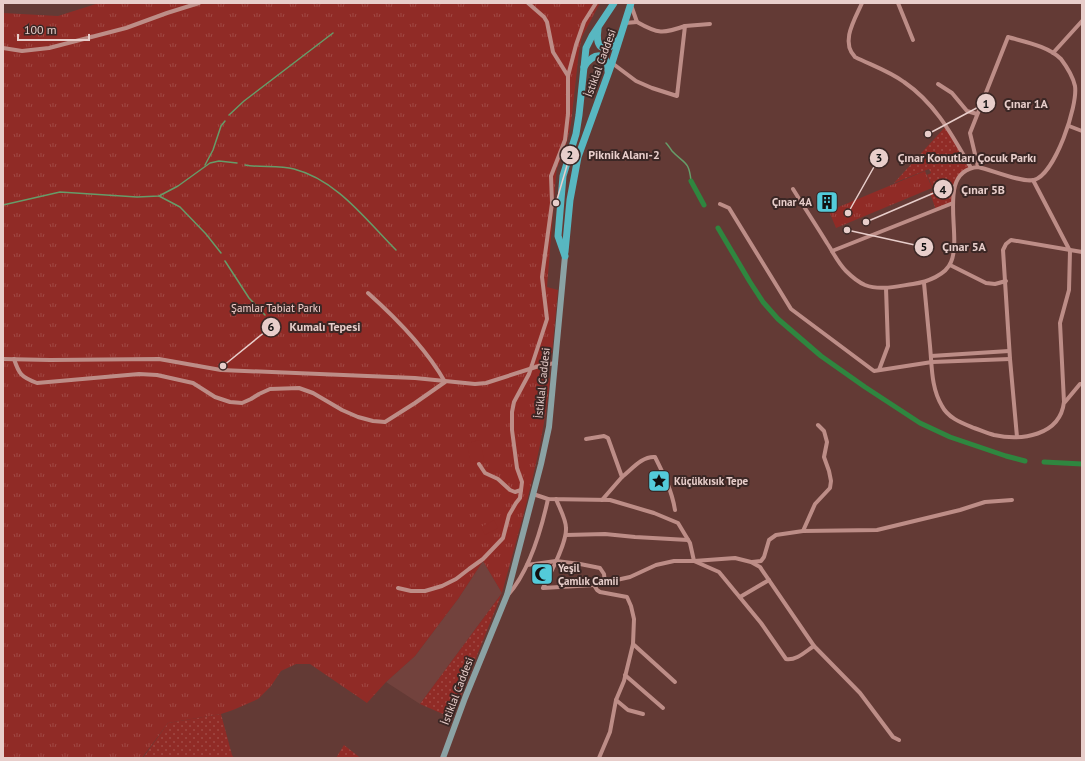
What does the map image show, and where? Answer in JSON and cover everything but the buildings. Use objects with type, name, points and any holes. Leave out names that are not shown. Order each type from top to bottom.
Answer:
[{"type":"main road","name":"İstiklal Caddesi","points":[[565,256],[558,236],[563,176],[576,134],[586,48],[592,36],[614,3]]},
{"type":"main road","name":"İstiklal Caddesi","points":[[443,758],[465,698],[507,595],[533,494],[549,427],[569,212],[578,156],[621,38],[631,3]]},
{"type":"main road","points":[[598,28],[598,42],[604,49],[609,48],[621,38]]},
{"type":"main road","points":[[584,68],[588,60],[595,56],[601,56],[607,62],[608,75]]},
{"type":"street","points":[[3,48],[22,51],[50,48],[126,28],[199,3]]},
{"type":"street","points":[[528,3],[544,17],[547,22],[553,52],[568,76]]},
{"type":"street","points":[[398,588],[411,591],[425,591],[442,586],[456,579],[483,559],[503,538],[509,515],[520,498],[522,482],[517,468],[512,412],[514,402],[527,379],[547,318],[542,277],[552,204],[552,176],[565,140],[568,123],[568,76],[584,22],[596,3]]},
{"type":"street","points":[[631,3],[637,22]]},
{"type":"street","points":[[862,3],[848,40],[849,48],[852,54],[855,57],[902,80],[920,94],[938,113],[971,168]]},
{"type":"street","points":[[898,3],[913,40]]},
{"type":"street","points":[[1053,53],[1082,21]]},
{"type":"street","points":[[625,23],[637,22],[665,33],[686,26],[710,24]]},
{"type":"street","points":[[612,63],[641,83],[677,96],[686,26]]},
{"type":"street","points":[[793,189],[845,270],[858,281],[865,285],[886,288],[924,283],[943,272],[952,261],[955,242],[952,203],[955,184],[959,177],[971,168],[978,167],[1024,180],[1033,180],[1041,176],[1050,166],[1069,126],[1074,108],[1075,86],[1066,67],[1053,53],[1044,48],[1008,37],[970,133],[978,167]]},
{"type":"street","points":[[938,84],[952,93],[967,111],[977,114]]},
{"type":"street","points":[[1069,126],[1082,131]]},
{"type":"street","points":[[924,283],[936,392],[942,406],[949,415],[965,424],[993,435],[1009,437],[1029,436],[1043,432],[1054,423],[1060,414],[1064,402],[1060,323],[1069,290],[1070,251],[1033,180]]},
{"type":"street","points":[[832,251],[952,203]]},
{"type":"street","points":[[720,204],[728,208],[791,309],[874,371],[932,362],[1010,359]]},
{"type":"street","points":[[1017,437],[1009,351],[1003,250],[1006,244],[1011,240],[1082,252]]},
{"type":"street","points":[[950,265],[986,283],[995,284],[1006,282]]},
{"type":"street","points":[[880,370],[888,346],[886,288]]},
{"type":"street","points":[[368,293],[424,351],[438,368],[445,382]]},
{"type":"street","points":[[931,356],[1009,351]]},
{"type":"street","points":[[3,358],[50,360],[159,359],[221,370],[416,378],[475,384],[486,383],[530,368],[556,363]]},
{"type":"street","points":[[14,359],[19,372],[24,379],[37,383],[139,374],[156,375],[193,383],[215,397],[230,402],[242,403],[251,400],[270,389],[299,388],[313,393],[342,410],[373,421],[385,422],[445,382]]},
{"type":"street","points":[[1064,402],[1080,384],[1082,384]]},
{"type":"street","points":[[803,531],[815,504],[830,488],[831,481],[824,457],[827,442],[824,431],[818,425]]},
{"type":"street","points":[[586,439],[604,436],[608,438],[622,477]]},
{"type":"street","points":[[602,500],[622,477],[640,461],[650,457],[655,458],[666,477],[675,510]]},
{"type":"street","points":[[479,464],[485,473],[498,480],[510,490],[515,492],[521,490]]},
{"type":"street","points":[[533,494],[548,499],[610,500],[654,513],[678,524],[688,540],[694,561]]},
{"type":"street","points":[[507,595],[516,585],[527,565],[548,499]]},
{"type":"street","points":[[556,499],[566,527],[566,535],[543,588],[594,585],[630,578],[656,566],[674,560],[694,561],[735,558],[751,562],[760,567],[814,646],[860,693],[893,737],[898,740]]},
{"type":"street","points":[[751,562],[761,561],[764,557],[769,540],[776,535],[803,531],[877,530],[960,510],[985,502],[1012,500]]},
{"type":"street","points":[[566,535],[605,534],[688,540]]},
{"type":"street","points":[[527,565],[556,561],[600,568],[604,574],[606,583]]},
{"type":"street","points":[[694,561],[719,572],[761,623],[786,659],[790,660],[795,658],[814,646]]},
{"type":"street","points":[[740,597],[769,580]]},
{"type":"street","points":[[594,585],[600,592],[627,597],[634,619],[633,644],[625,675],[616,700],[610,732],[599,758]]},
{"type":"street","points":[[633,644],[675,682]]},
{"type":"street","points":[[625,675],[664,708]]},
{"type":"street","points":[[616,700],[628,710],[643,714]]},
{"type":"shaded area","points":[[483,561],[502,593],[420,704],[386,682],[415,656],[458,599]]},
{"type":"green space","name":"Şamlar Tabiat Parkı","points":[[99,3],[600,3],[582,37],[579,51],[571,124],[565,150],[557,168],[547,287],[558,290],[552,353],[543,359],[541,370],[550,379],[547,406],[537,460],[502,593],[483,561],[458,599],[415,656],[386,682],[367,703],[310,664],[296,664],[281,671],[271,686],[258,699],[221,714],[168,723],[142,758],[3,758],[3,13],[58,16]]},
{"type":"green space","points":[[946,126],[971,168],[959,177],[953,203],[936,210],[930,193],[934,191],[927,175],[931,173],[929,169],[894,183]]},
{"type":"green space","points":[[925,171],[932,188],[836,228],[829,211]]},
{"type":"green space","points":[[480,440],[484,460],[471,463],[467,443]]},
{"type":"green space","points":[[494,520],[498,528],[485,535],[481,527]]},
{"type":"green space","points":[[502,593],[452,718],[420,704]]},
{"type":"green space","points":[[221,714],[234,758],[143,758],[168,723]]},
{"type":"green space","points":[[344,745],[358,756],[360,758],[336,758]]},
{"type":"waterway","points":[[229,115],[244,101],[333,33]]},
{"type":"waterway","points":[[205,165],[213,150],[221,126],[225,121]]},
{"type":"waterway","points":[[666,143],[689,169],[691,181]]},
{"type":"waterway","points":[[3,205],[60,192],[137,197],[159,196],[178,186],[210,163],[219,161],[237,163]]},
{"type":"waterway","points":[[245,165],[294,169],[309,174],[324,182],[350,202],[396,250]]},
{"type":"waterway","points":[[691,181],[704,205]]},
{"type":"waterway","points":[[159,196],[180,207],[206,234],[221,253]]},
{"type":"waterway","points":[[718,228],[763,302],[778,319],[821,356],[920,423],[950,437],[1025,461]]},
{"type":"waterway","points":[[225,261],[249,298],[265,315]]},
{"type":"waterway","points":[[1082,422],[1082,432]]},
{"type":"waterway","points":[[1044,462],[1082,464]]},
{"type":"place","name":"Çınar 1A","points":[[928,134]]},
{"type":"place","name":"Çınar 4A","points":[[827,202]]},
{"type":"place","name":"Piknik Alanı-2","points":[[556,203]]},
{"type":"place","name":"Çınar Konutları Çocuk Parkı","points":[[848,213]]},
{"type":"place","name":"Çınar 5B","points":[[866,222]]},
{"type":"place","name":"Çınar 5A","points":[[847,230]]},
{"type":"place","name":"Kumalı Tepesi","points":[[223,366]]},
{"type":"place","name":"Küçükkısık Tepe","points":[[659,481]]},
{"type":"place","name":"Yeşil Çamlık Camii","points":[[542,574]]}]
